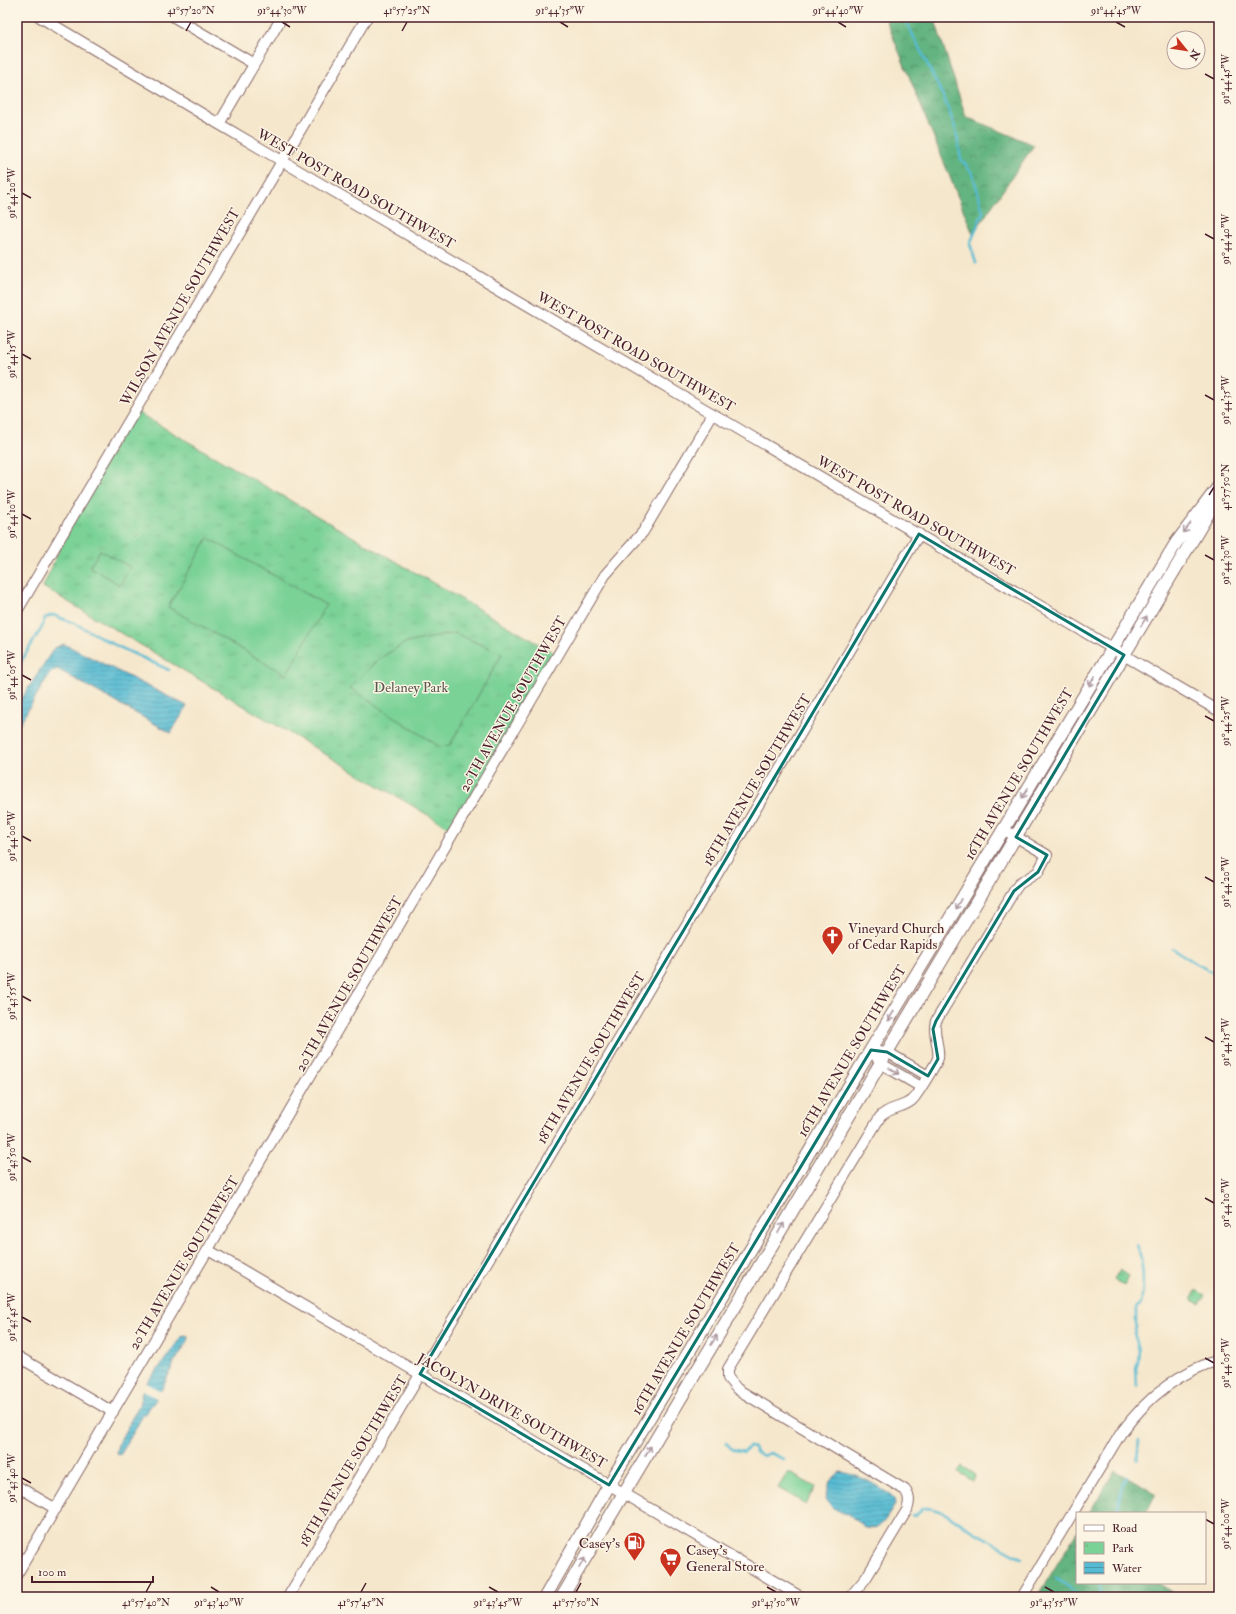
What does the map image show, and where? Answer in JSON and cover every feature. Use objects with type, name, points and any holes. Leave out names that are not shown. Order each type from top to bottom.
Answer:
[{"type":"main road","name":"16TH AVENUE SOUTHWEST","points":[[546,1597],[610,1485],[1112,648],[1176,543],[1219,486]]},
{"type":"main road","name":"16TH AVENUE SOUTHWEST","points":[[562,1597],[1219,494]]},
{"type":"street","name":"WEST POST ROAD SOUTHWEST","points":[[40,17],[282,162],[1219,711]]},
{"type":"street","points":[[174,17],[254,64]]},
{"type":"street","points":[[219,124],[282,17]]},
{"type":"street","name":"WILSON AVENUE SOUTHWEST","points":[[17,611],[367,17]]},
{"type":"street","name":"20TH AVENUE SOUTHWEST","points":[[17,1574],[605,575],[643,532],[713,414]]},
{"type":"street","name":"18TH AVENUE SOUTHWEST","points":[[288,1597],[919,534]]},
{"type":"street","points":[[850,1597],[866,1578],[907,1510],[909,1494],[905,1490],[737,1389],[728,1378],[728,1369],[880,1118],[886,1111],[905,1105],[914,1099],[938,1059],[933,1029],[936,1021],[1014,891],[1019,884],[1038,872],[1047,855],[1003,830]]},
{"type":"street","points":[[871,1050],[887,1052],[928,1076]]},
{"type":"street","points":[[871,1050],[880,1062],[921,1087]]},
{"type":"street","name":"JACOLYN DRIVE SOUTHWEST","points":[[208,1250],[801,1597]]},
{"type":"street","points":[[17,1356],[113,1412]]},
{"type":"street","points":[[1022,1597],[1121,1433],[1135,1414],[1151,1398],[1169,1384],[1193,1370],[1219,1360]]},
{"type":"street","points":[[17,1486],[56,1509]]},
{"type":"highlighted area","points":[[919,534],[1124,655],[1016,837],[1047,855],[1038,872],[1014,891],[936,1021],[933,1029],[938,1059],[928,1076],[887,1052],[871,1050],[609,1485],[420,1374]]},
{"type":"green space","points":[[885,17],[934,17],[966,117],[1034,145],[973,234]]},
{"type":"green space","name":"Delaney Park","points":[[135,411],[558,655],[455,831],[43,587],[76,512]]},
{"type":"green space","points":[[208,538],[326,605],[286,675],[168,607]]},
{"type":"green space","points":[[100,550],[130,567],[120,585],[90,567]]},
{"type":"green space","points":[[455,633],[502,654],[450,745],[440,747],[350,688],[377,660],[405,643]]},
{"type":"green space","points":[[1120,1270],[1129,1276],[1124,1285],[1114,1280]]},
{"type":"green space","points":[[1196,1290],[1205,1295],[1200,1304],[1191,1299]]},
{"type":"green space","points":[[962,1466],[976,1475],[973,1481],[958,1472]]},
{"type":"green space","points":[[1115,1470],[1156,1495],[1146,1512],[1090,1512]]},
{"type":"green space","points":[[788,1472],[815,1487],[806,1504],[778,1488]]},
{"type":"green space","points":[[1076,1534],[1076,1584],[1160,1584],[1180,1597],[1039,1597],[1038,1595]]},
{"type":"water","points":[[64,644],[187,706],[171,733],[57,669],[50,673],[17,728],[17,706],[54,648]]},
{"type":"water","points":[[185,1335],[188,1336],[188,1341],[174,1363],[162,1389],[155,1401],[142,1417],[121,1454],[117,1455],[116,1452],[118,1444],[139,1405],[142,1392],[147,1382],[181,1337]]},
{"type":"water","points":[[840,1472],[854,1475],[869,1481],[894,1499],[895,1505],[884,1521],[875,1529],[865,1528],[855,1519],[833,1508],[825,1500],[830,1481]]},
{"type":"pier","points":[[145,1382],[162,1392],[158,1399],[141,1389]]},
{"type":"waterway","points":[[904,17],[944,98],[956,130],[961,159],[973,174],[983,212],[970,244],[976,263]]},
{"type":"waterway","points":[[17,668],[41,629],[45,618],[53,615],[76,624],[117,646],[169,670]]},
{"type":"waterway","points":[[1172,948],[1219,976]]},
{"type":"waterway","points":[[1137,1245],[1141,1259],[1143,1282],[1141,1304],[1136,1308],[1136,1327],[1134,1333],[1139,1350],[1136,1368],[1137,1386]]},
{"type":"waterway","points":[[1137,1459],[1139,1441]]},
{"type":"waterway","points":[[726,1443],[732,1449],[744,1452],[749,1447],[754,1448],[756,1452],[764,1456],[770,1453],[784,1459]]},
{"type":"waterway","points":[[1116,1512],[1123,1483],[1127,1476]]},
{"type":"waterway","points":[[912,1515],[915,1516],[924,1508],[939,1511],[954,1518],[980,1535],[1022,1558]]},
{"type":"waterway","points":[[1056,1578],[1082,1597]]},
{"type":"waterway","points":[[1100,1584],[1100,1597]]},
{"type":"place","name":"Vineyard Church of Cedar Rapids","points":[[833,956]]},
{"type":"place","name":"Casey's","points":[[635,1562]]},
{"type":"place","name":"Casey's General Store","points":[[670,1578]]}]
